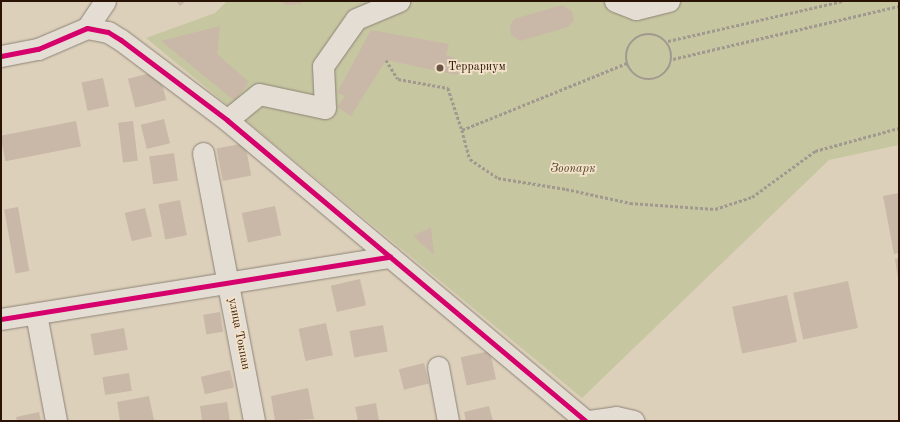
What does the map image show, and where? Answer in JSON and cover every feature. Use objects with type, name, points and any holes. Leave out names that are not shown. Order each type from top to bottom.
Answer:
[{"type":"street","points":[[1,56],[38,49],[87,28],[105,1]]},
{"type":"street","points":[[226,120],[259,94],[325,108],[323,66],[356,19],[399,1]]},
{"type":"street","points":[[615,1],[636,9],[669,1]]},
{"type":"street","points":[[87,28],[108,32],[121,40],[226,120],[588,421],[616,417],[634,421]]},
{"type":"street","name":"улица Токпан","points":[[203,153],[254,421]]},
{"type":"street","points":[[1,319],[390,256]]},
{"type":"street","points":[[36,314],[56,421]]},
{"type":"street","points":[[438,367],[448,421]]},
{"type":"path","points":[[668,41],[673,59],[664,75],[646,81],[630,72],[625,54],[634,38],[652,32],[668,41],[842,1]]},
{"type":"path","points":[[673,59],[899,6]]},
{"type":"path","points":[[386,60],[398,78],[448,88],[470,158],[498,178],[566,189],[630,203],[715,209],[752,197],[815,151],[899,128]]},
{"type":"path","points":[[462,130],[627,63]]},
{"type":"green space","name":"Зоопарк","points":[[227,1],[899,1],[899,145],[829,160],[582,398],[146,38],[215,13]]},
{"type":"building","points":[[176,1],[186,1],[180,6]]},
{"type":"building","points":[[280,1],[302,1],[302,4],[286,5]]},
{"type":"building","points":[[562,5],[572,11],[574,20],[568,27],[520,41],[511,35],[510,26],[514,19]]},
{"type":"building","points":[[220,26],[217,54],[249,82],[235,101],[161,41]]},
{"type":"building","name":"Террариум","points":[[371,30],[449,44],[446,55],[459,60],[457,75],[386,60],[351,116],[337,107],[345,96],[337,93]]},
{"type":"building","points":[[159,71],[166,100],[135,108],[128,79]]},
{"type":"building","points":[[103,78],[109,106],[88,111],[81,83]]},
{"type":"building","points":[[164,119],[170,143],[147,149],[141,125]]},
{"type":"building","points":[[76,121],[81,147],[5,161],[1,136]]},
{"type":"building","points":[[133,121],[138,161],[123,163],[118,123]]},
{"type":"building","points":[[245,143],[251,175],[223,181],[217,149]]},
{"type":"building","points":[[174,153],[178,181],[153,184],[149,156]]},
{"type":"building","points":[[899,193],[899,253],[894,254],[883,196]]},
{"type":"building","points":[[180,200],[187,235],[165,240],[158,204]]},
{"type":"building","points":[[275,206],[281,235],[248,242],[242,213]]},
{"type":"building","points":[[18,207],[29,271],[15,273],[4,209]]},
{"type":"building","points":[[145,208],[152,236],[132,241],[125,213]]},
{"type":"building","points":[[431,227],[434,255],[413,236]]},
{"type":"building","points":[[899,258],[899,278],[898,278],[895,259]]},
{"type":"building","points":[[360,279],[366,305],[337,312],[331,286]]},
{"type":"building","points":[[848,281],[858,328],[803,340],[793,293]]},
{"type":"building","points":[[787,295],[797,342],[742,354],[732,307]]},
{"type":"building","points":[[220,312],[223,332],[206,334],[203,315]]},
{"type":"building","points":[[326,323],[333,355],[305,361],[299,329]]},
{"type":"building","points":[[383,325],[388,352],[354,357],[350,331]]},
{"type":"building","points":[[124,328],[128,350],[94,356],[91,334]]},
{"type":"building","points":[[490,351],[496,379],[467,386],[461,357]]},
{"type":"building","points":[[424,363],[429,383],[404,390],[399,369]]},
{"type":"building","points":[[230,370],[234,388],[205,394],[201,377]]},
{"type":"building","points":[[129,373],[132,391],[105,395],[102,377]]},
{"type":"building","points":[[308,388],[314,419],[275,421],[271,396]]},
{"type":"building","points":[[149,396],[154,420],[120,421],[117,402]]},
{"type":"building","points":[[227,402],[230,421],[202,421],[200,406]]},
{"type":"building","points":[[376,403],[379,421],[358,421],[355,407]]},
{"type":"building","points":[[489,406],[493,421],[466,421],[464,412]]},
{"type":"building","points":[[39,412],[41,421],[17,421],[16,417]]},
{"type":"cycle path","points":[[1,56],[38,49],[87,28],[108,32],[121,40],[227,120],[586,421]]},
{"type":"cycle path","points":[[1,319],[390,257]]},
{"type":"place","name":"Террариум","points":[[440,68]]}]
